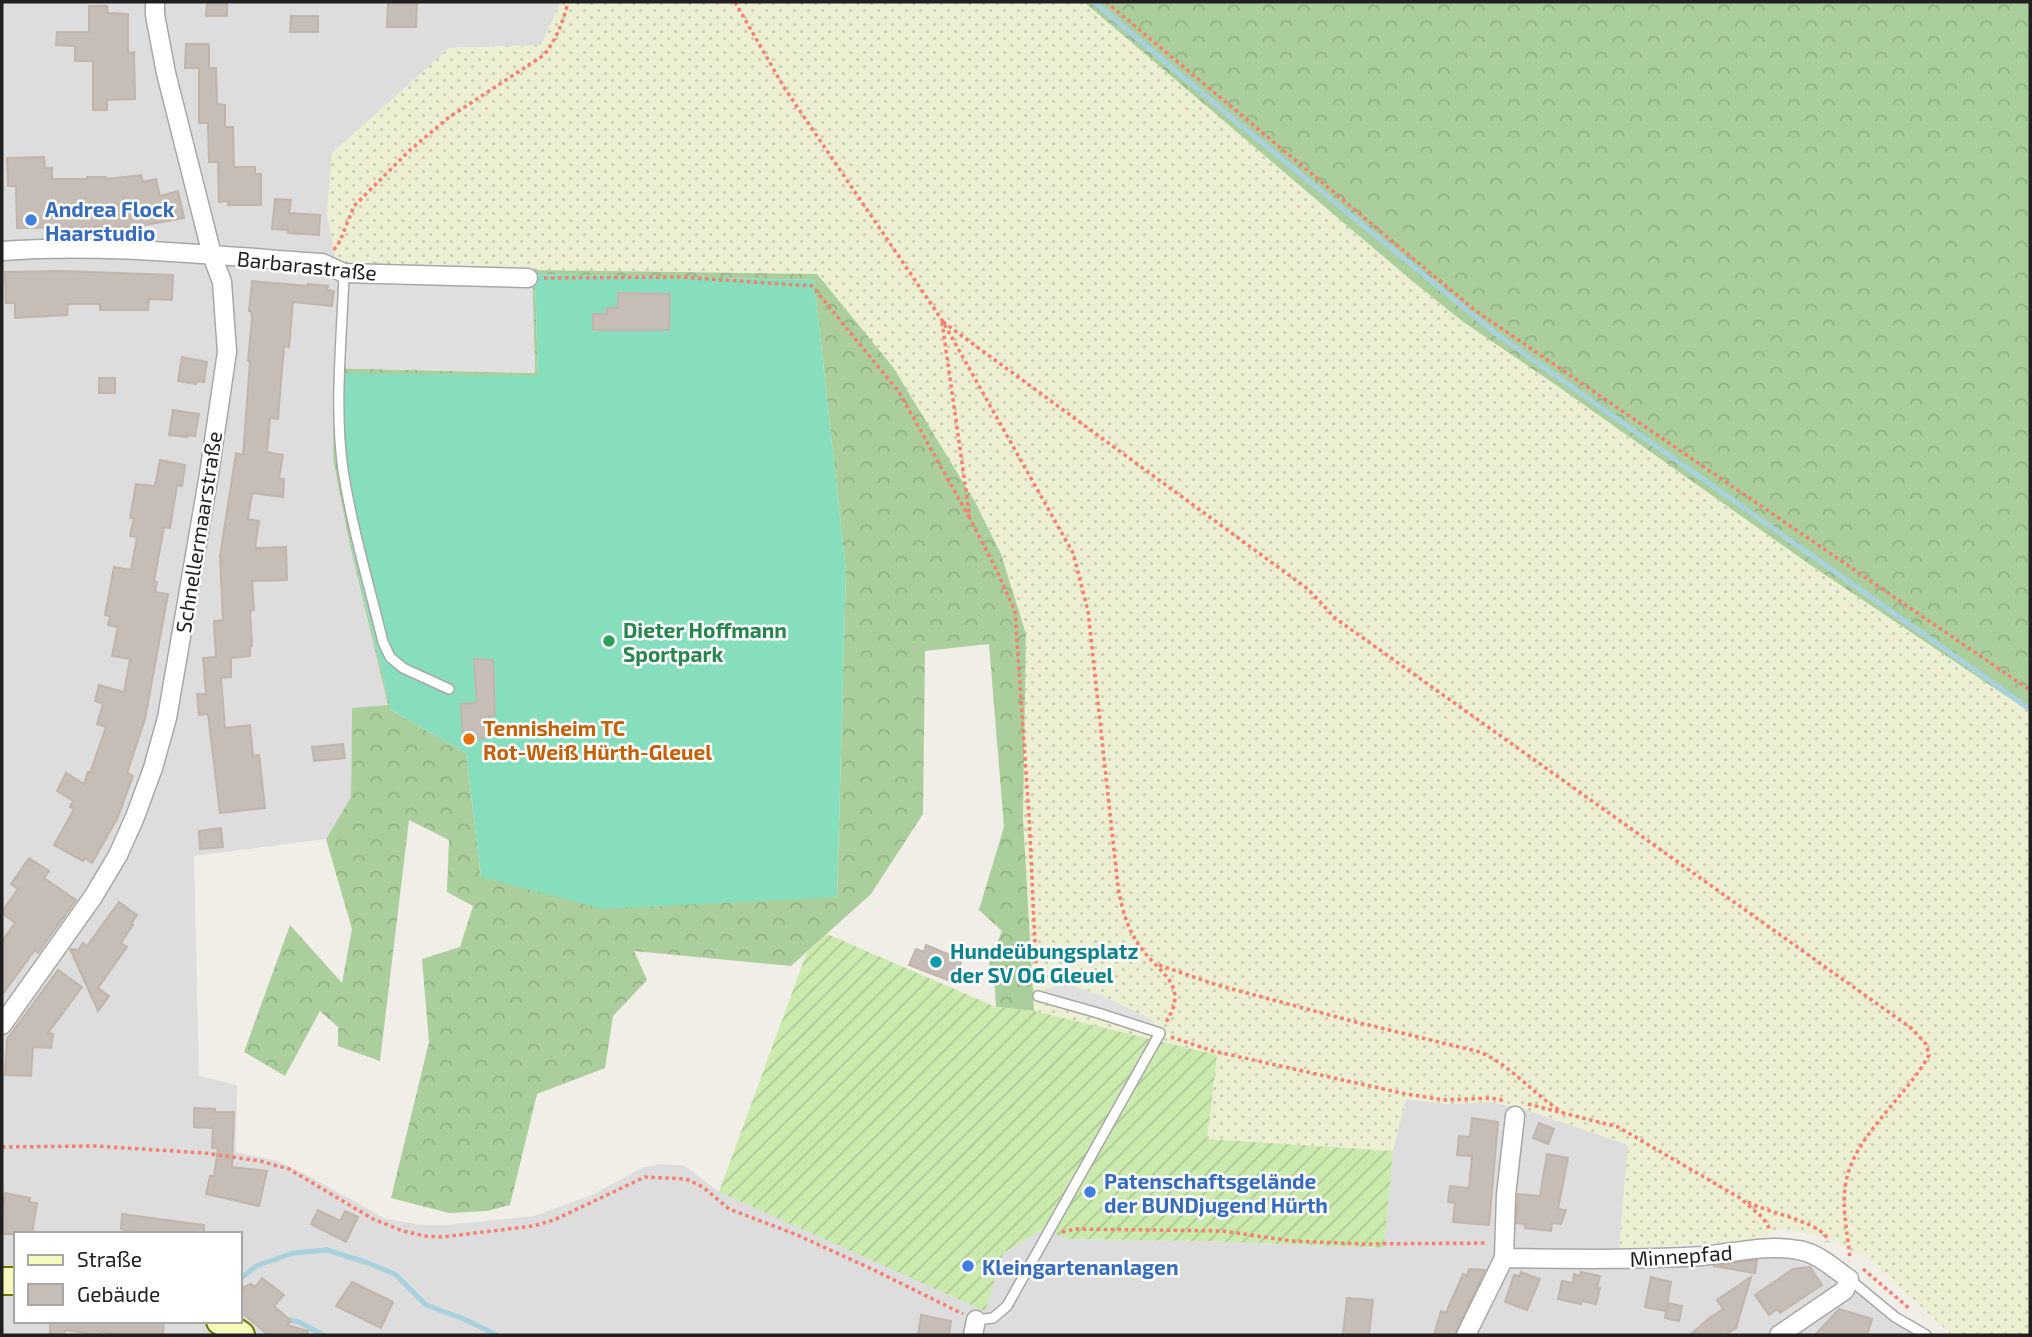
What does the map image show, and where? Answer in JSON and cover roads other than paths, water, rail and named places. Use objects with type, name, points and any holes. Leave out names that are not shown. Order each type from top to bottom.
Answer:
[{"type":"street","name":"Schnellermaarstraße","points":[[2,1025],[93,897],[118,855],[149,780],[167,718],[209,474],[227,352],[222,282],[212,255],[166,73],[155,2]]},
{"type":"street","name":"Barbarastraße","points":[[2,251],[104,248],[322,263],[344,273],[528,278]]},
{"type":"street","points":[[1466,1335],[1501,1267],[1514,1105]]},
{"type":"street","name":"Minnepfad","points":[[1504,1251],[1614,1259],[1703,1255],[1768,1248],[1798,1250],[1814,1254],[1849,1279]]},
{"type":"street","points":[[1779,1335],[1845,1290],[1849,1279]]},
{"type":"street","points":[[223,1323],[242,1335]]},
{"type":"lane","points":[[344,273],[339,409],[343,468],[353,521],[383,642],[390,656],[403,668],[449,689]]},
{"type":"lane","points":[[974,1328],[993,1318],[1007,1306],[1160,1033],[1038,996]]},
{"type":"lane","points":[[1849,1279],[1895,1317],[1926,1335]]},
{"type":"waterway","points":[[1094,2],[1495,333],[2030,709]]},
{"type":"waterway","points":[[242,1277],[256,1266],[293,1253],[327,1250],[395,1274],[426,1305],[497,1335]]},
{"type":"waterway","points":[[290,1320],[323,1335]]},
{"type":"place","name":"Andrea Flock Haarstudio","points":[[31,220]]},
{"type":"place","name":"Dieter Hoffmann Sportpark","points":[[609,641]]},
{"type":"place","name":"Tennisheim TC Rot-Weiß Hürth-Gleuel","points":[[469,739]]},
{"type":"place","name":"Hundeübungsplatz der SV OG Gleuel","points":[[936,962]]},
{"type":"place","name":"Patenschaftsgelände der BUNDjugend Hürth","points":[[1090,1192]]},
{"type":"place","name":"Kleingartenanlagen","points":[[968,1266]]}]
